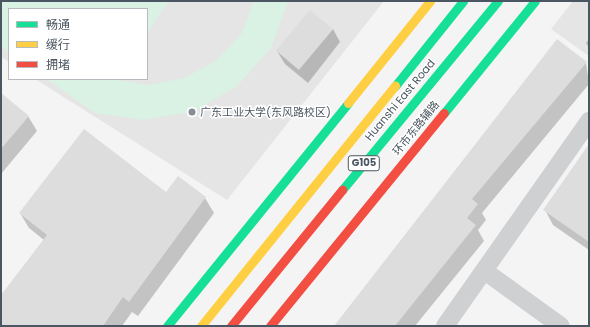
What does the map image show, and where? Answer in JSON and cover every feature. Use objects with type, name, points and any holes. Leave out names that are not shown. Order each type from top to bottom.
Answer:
[{"type":"main road","points":[[167,326],[430,1]]},
{"type":"main road","name":"Huanshi East Road","points":[[201,326],[463,1]]},
{"type":"main road","name":"Huanshi East Road","points":[[231,326],[498,1]]},
{"type":"main road","name":"环市东路辅路","points":[[270,326],[535,1]]},
{"type":"street","points":[[445,326],[486,272],[589,121]]},
{"type":"street","points":[[486,272],[561,326]]},
{"type":"shaded area","name":"广东工业大学(东风路校区)","points":[[1,1],[384,1],[227,200],[37,80],[148,80],[148,8],[8,8],[8,61],[1,57]]},
{"type":"shaded area","points":[[573,1],[589,1],[589,56],[551,29]]},
{"type":"green space","points":[[1,1],[169,1],[148,31],[148,8],[8,8],[8,51],[1,46]]},
{"type":"green space","points":[[254,1],[288,1],[271,48],[237,86],[194,111],[144,120],[95,113],[48,80],[119,80],[149,85],[185,78],[217,60],[242,33]]},
{"type":"building","points":[[310,10],[333,29],[299,70],[276,51]]},
{"type":"building","points":[[557,39],[587,62],[472,199],[478,204],[467,218],[476,225],[395,326],[334,326]]},
{"type":"building","points":[[1,93],[29,116],[1,149]]},
{"type":"building","points":[[84,129],[166,192],[178,176],[206,197],[129,302],[123,297],[103,326],[1,326],[1,295],[47,235],[19,213]]},
{"type":"building","points":[[589,144],[589,242],[543,210]]},
{"type":"traffic: fast","points":[[395,86],[463,1]]},
{"type":"traffic: fast","points":[[342,190],[498,1]]},
{"type":"traffic: fast","points":[[444,113],[535,1]]},
{"type":"traffic: fast","points":[[167,326],[348,103]]},
{"type":"traffic: slow","points":[[348,103],[430,1]]},
{"type":"traffic: slow","points":[[201,326],[395,86]]},
{"type":"traffic: jam","points":[[270,326],[444,113]]},
{"type":"traffic: jam","points":[[231,326],[342,190]]},
{"type":"place","name":"广东工业大学(东风路校区)","points":[[192,112]]}]
